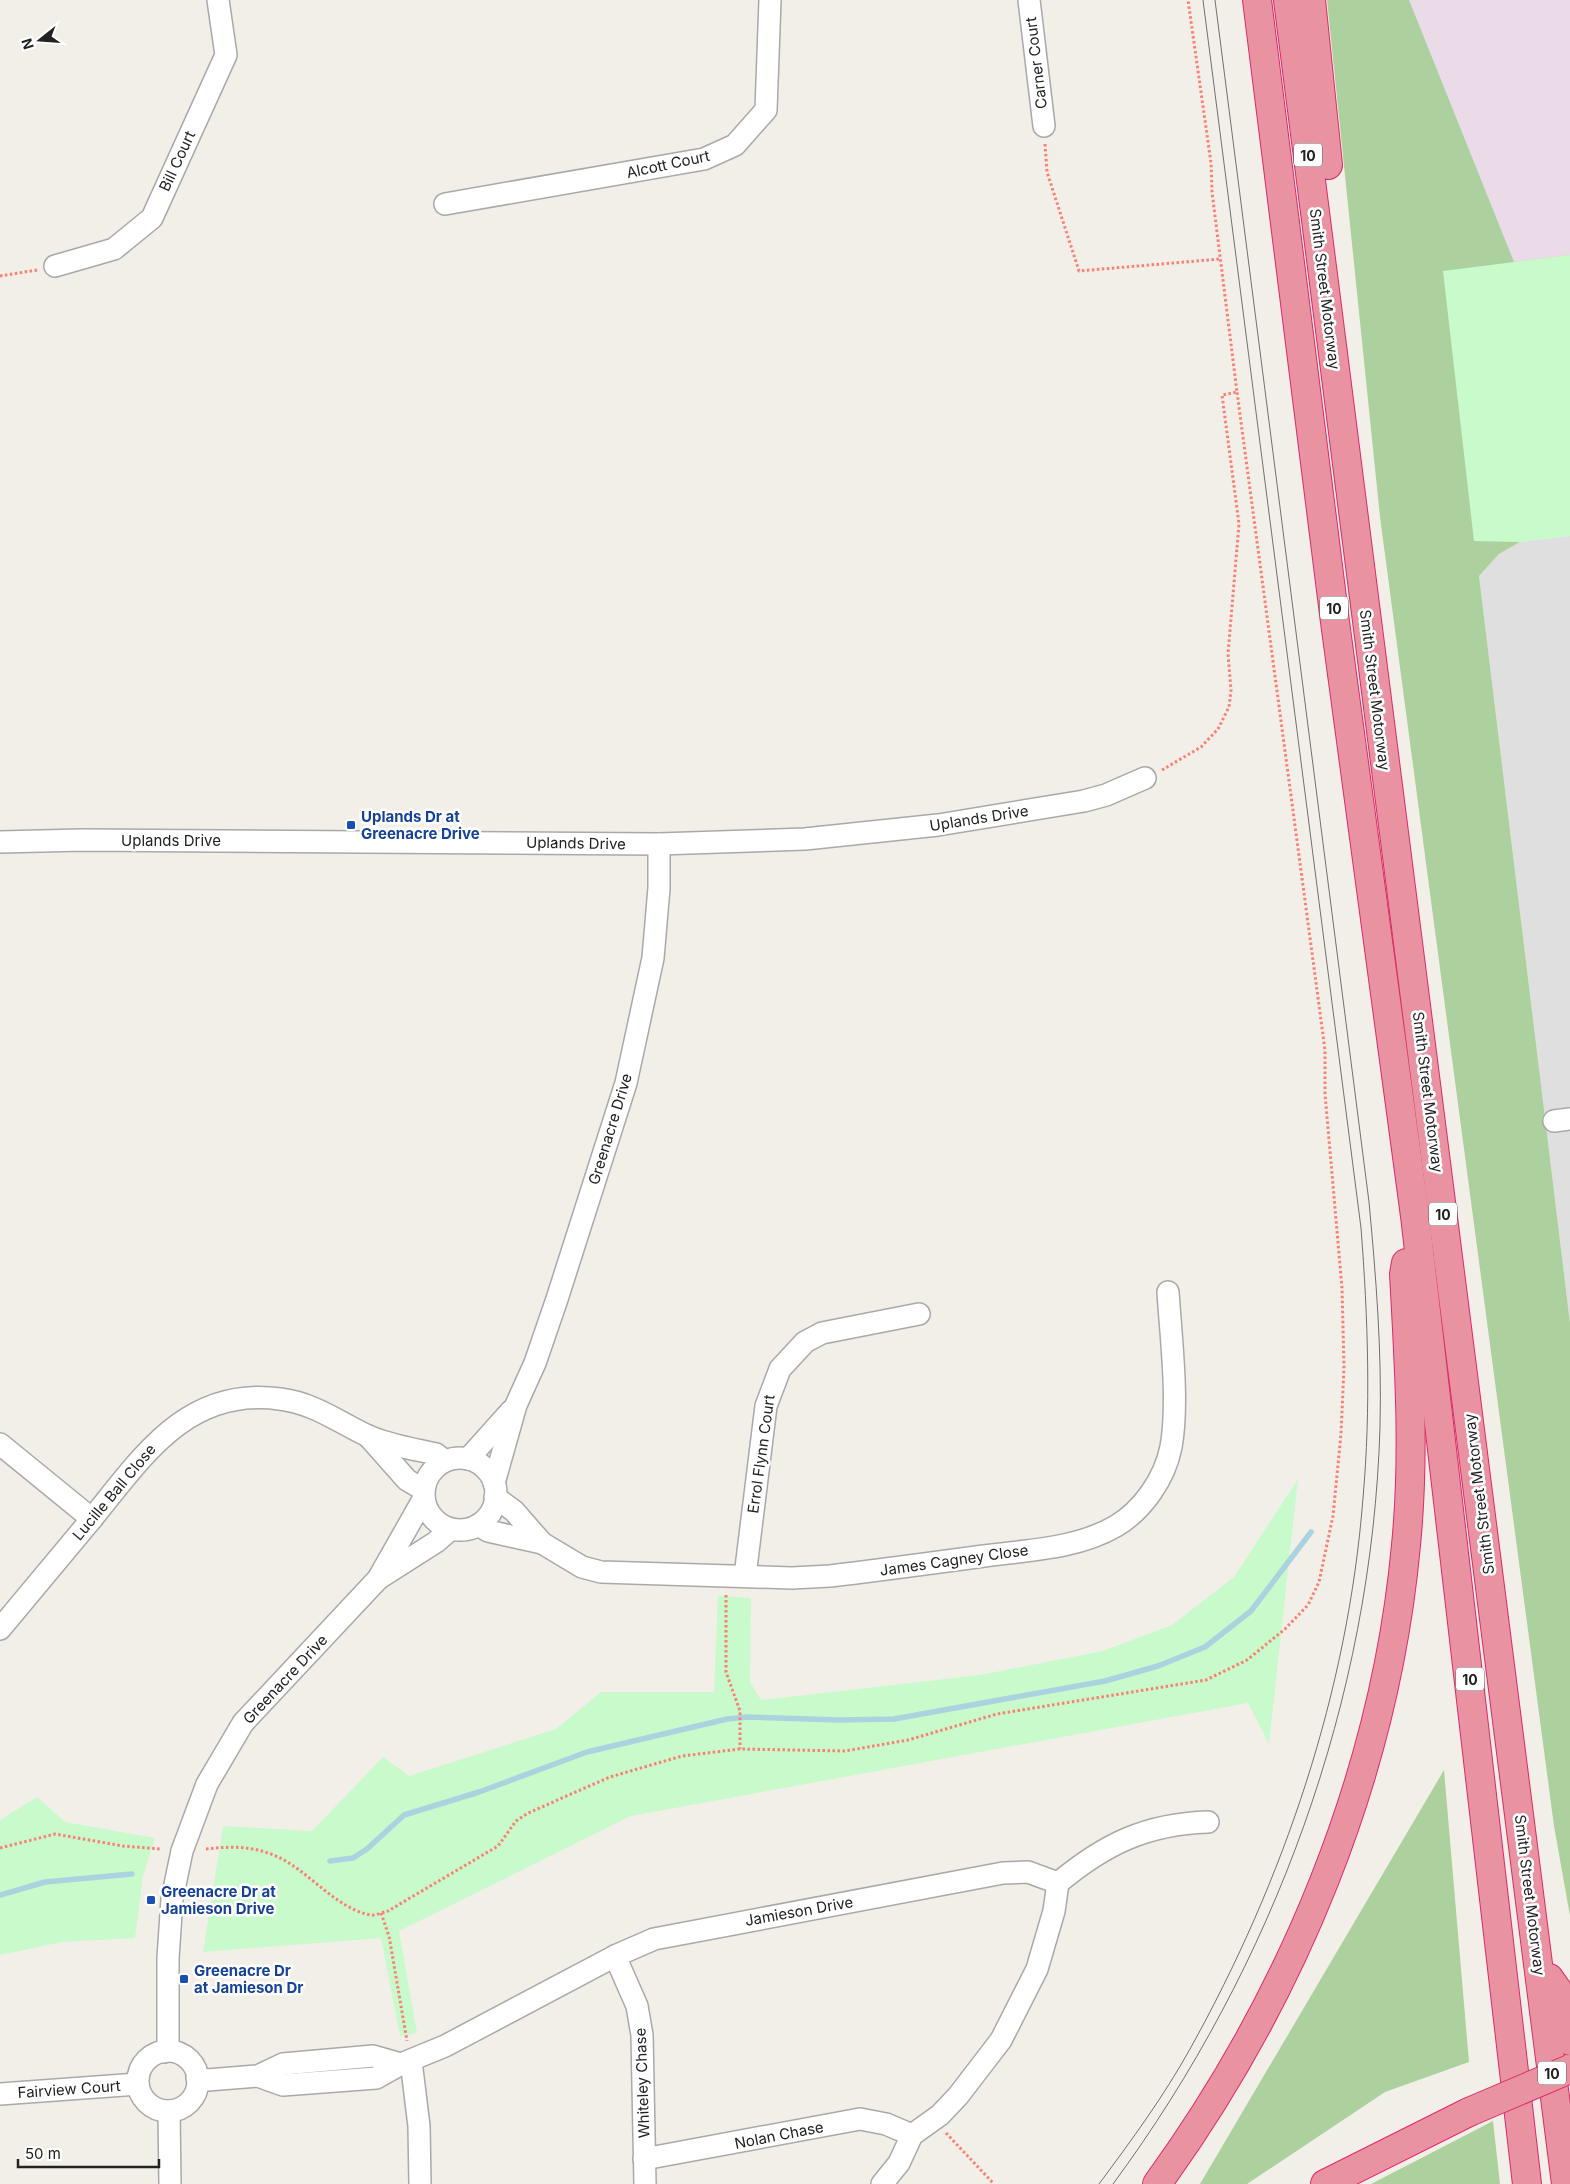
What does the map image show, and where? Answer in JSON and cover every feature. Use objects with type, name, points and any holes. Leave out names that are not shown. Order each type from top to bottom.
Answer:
[{"type":"highway","name":"Smith Street Motorway","points":[[1257,0],[1338,641],[1415,1216],[1527,2184]]},
{"type":"highway","name":"Smith Street Motorway","points":[[1288,0],[1566,2184]]},
{"type":"highway","points":[[1311,0],[1336,246],[1328,311]]},
{"type":"highway","points":[[1157,2184],[1233,2069],[1276,1988],[1309,1917],[1341,1839],[1362,1778],[1382,1698],[1397,1624],[1406,1545],[1411,1432],[1404,1274],[1415,1216]]},
{"type":"highway","points":[[1539,1963],[1561,1996],[1570,2041]]},
{"type":"highway","points":[[1325,2184],[1470,2112],[1570,2069]]},
{"type":"street","name":"Bill Court","points":[[55,266],[114,249],[152,218],[226,55],[218,0]]},
{"type":"street","name":"Alcott Court","points":[[445,204],[704,159],[735,145],[766,110],[770,0]]},
{"type":"street","name":"Carner Court","points":[[1029,0],[1044,126]]},
{"type":"street","name":"Uplands Drive","points":[[0,842],[92,840],[659,844],[805,839],[938,825],[1084,801],[1106,795],[1145,778]]},
{"type":"street","name":"Greenacre Drive","points":[[495,1490],[516,1405],[535,1363],[557,1299],[626,1083],[653,958],[659,888],[659,844]]},
{"type":"street","name":"James Cagney Close","points":[[495,1490],[542,1543],[582,1567],[601,1572],[792,1578],[830,1576],[1058,1546],[1098,1535],[1117,1525],[1134,1512],[1163,1472],[1171,1448],[1174,1424],[1168,1292]]},
{"type":"street","name":"Errol Flynn Court","points":[[736,1576],[766,1406],[780,1369],[798,1348],[822,1333],[919,1314]]},
{"type":"street","name":"Lucille Ball Close","points":[[0,1629],[154,1443],[192,1415],[218,1405],[255,1398],[280,1399],[305,1404],[330,1414],[368,1436],[436,1454],[445,1461]]},
{"type":"street","name":"Greenacre Drive","points":[[468,1459],[482,1446],[516,1405]]},
{"type":"street","name":"Lucille Ball Close","points":[[368,1436],[407,1480],[424,1494]]},
{"type":"street","points":[[0,1444],[92,1519]]},
{"type":"street","points":[[457,1458],[468,1459],[479,1464],[488,1472],[495,1490],[493,1508],[487,1518],[469,1529],[451,1529],[440,1525],[432,1518],[424,1494],[431,1472],[445,1461],[457,1458]]},
{"type":"street","name":"Greenacre Drive","points":[[164,2052],[168,2044],[168,1958],[172,1899],[182,1851],[207,1784],[243,1724],[378,1579],[424,1494]]},
{"type":"street","name":"James Cagney Close","points":[[478,1525],[488,1531],[542,1543]]},
{"type":"street","name":"Greenacre Drive","points":[[378,1579],[414,1558],[451,1529]]},
{"type":"street","points":[[882,2184],[899,2163],[912,2135],[933,2120],[980,2069],[1001,2040],[1022,2001],[1048,1934],[1058,1883],[1090,1856],[1133,1835],[1171,1824],[1208,1822]]},
{"type":"street","name":"Jamieson Drive","points":[[406,2063],[446,2046],[615,1956],[642,1943],[670,1934],[1003,1873],[1028,1872],[1058,1883]]},
{"type":"street","name":"Whiteley Chase","points":[[615,1956],[637,2006],[641,2027],[645,2184]]},
{"type":"street","points":[[164,2052],[180,2054],[189,2060],[198,2078],[194,2096],[187,2104],[169,2111],[150,2105],[143,2099],[138,2084],[139,2074],[146,2061],[154,2055],[164,2052]]},
{"type":"street","points":[[198,2078],[207,2080],[258,2076],[283,2064],[373,2056],[406,2063],[419,2126],[420,2184]]},
{"type":"street","name":"Fairview Court","points":[[0,2094],[138,2084]]},
{"type":"street","points":[[169,2111],[170,2184]]},
{"type":"street","name":"Nolan Chase","points":[[644,2160],[860,2119],[886,2124],[912,2135]]},
{"type":"path","points":[[206,1849],[227,1847],[253,1848],[279,1857],[345,1904],[371,1915],[381,1913],[388,1911],[498,1846],[516,1821],[528,1813],[610,1777],[682,1756],[740,1749],[845,1751],[908,1740],[997,1714],[1206,1680],[1248,1660],[1285,1629],[1308,1605],[1319,1582],[1333,1516],[1341,1434],[1344,1367],[1342,1288],[1326,1094],[1325,1050],[1237,392],[1212,192],[1211,163],[1188,0]]},
{"type":"path","points":[[1044,126],[1047,172],[1079,271],[1220,259]]},
{"type":"path","points":[[0,276],[55,266]]},
{"type":"path","points":[[1145,778],[1201,747],[1218,728],[1229,707],[1231,690],[1228,654],[1239,524],[1222,395],[1237,392]]},
{"type":"path","points":[[736,1576],[726,1672],[740,1711],[740,1749]]},
{"type":"path","points":[[0,1848],[55,1834],[123,1846],[161,1849]]},
{"type":"path","points":[[381,1913],[389,1936],[406,2063]]},
{"type":"path","points":[[933,2120],[994,2184]]},
{"type":"shaded area","points":[[1406,0],[1570,0],[1570,255],[1443,271]]},
{"type":"shaded area","points":[[1570,536],[1570,1323],[1479,576],[1499,554],[1520,542]]},
{"type":"green space","points":[[1327,0],[1409,0],[1514,262],[1570,255],[1520,542],[1499,554],[1479,576],[1570,1323],[1570,1916],[1554,1826],[1380,517]]},
{"type":"green space","points":[[1570,255],[1570,536],[1520,542],[1474,541],[1443,271]]},
{"type":"green space","points":[[1298,1479],[1269,1744],[1248,1703],[631,1816],[399,1931],[417,2033],[400,2036],[381,1938],[203,1952],[223,1826],[312,1831],[383,1757],[409,1776],[556,1729],[601,1692],[714,1692],[718,1596],[751,1598],[750,1682],[761,1700],[980,1675],[1103,1651],[1172,1625],[1234,1577]]},
{"type":"green space","points":[[1444,1770],[1469,2062],[1385,2092],[1247,2184],[1200,2184]]},
{"type":"green space","points":[[37,1797],[65,1822],[155,1838],[143,1876],[135,1938],[62,1942],[0,1955],[0,1820]]},
{"type":"green space","points":[[1493,2121],[1500,2184],[1371,2184]]},
{"type":"waterway","points":[[330,1861],[353,1858],[367,1849],[404,1815],[479,1792],[587,1752],[727,1719],[748,1717],[839,1720],[894,1719],[1105,1681],[1158,1666],[1205,1647],[1251,1611],[1311,1532]]},
{"type":"waterway","points":[[0,1895],[45,1882],[132,1874]]},
{"type":"tram line","points":[[1099,2184],[1158,2101],[1190,2049],[1224,1985],[1255,1919],[1282,1851],[1306,1782],[1326,1713],[1343,1642],[1355,1570],[1363,1498],[1367,1430],[1368,1363],[1361,1228],[1203,0]]},
{"type":"tram line","points":[[1113,2184],[1170,2100],[1222,2012],[1266,1920],[1304,1826],[1334,1729],[1358,1629],[1373,1529],[1380,1427],[1378,1314],[1369,1202],[1215,0]]},
{"type":"place","name":"Uplands Dr at Greenacre Drive","points":[[351,825]]},
{"type":"place","name":"Greenacre Dr at Jamieson Drive","points":[[151,1900]]},
{"type":"place","name":"Greenacre Dr at Jamieson Dr","points":[[184,1979]]}]
